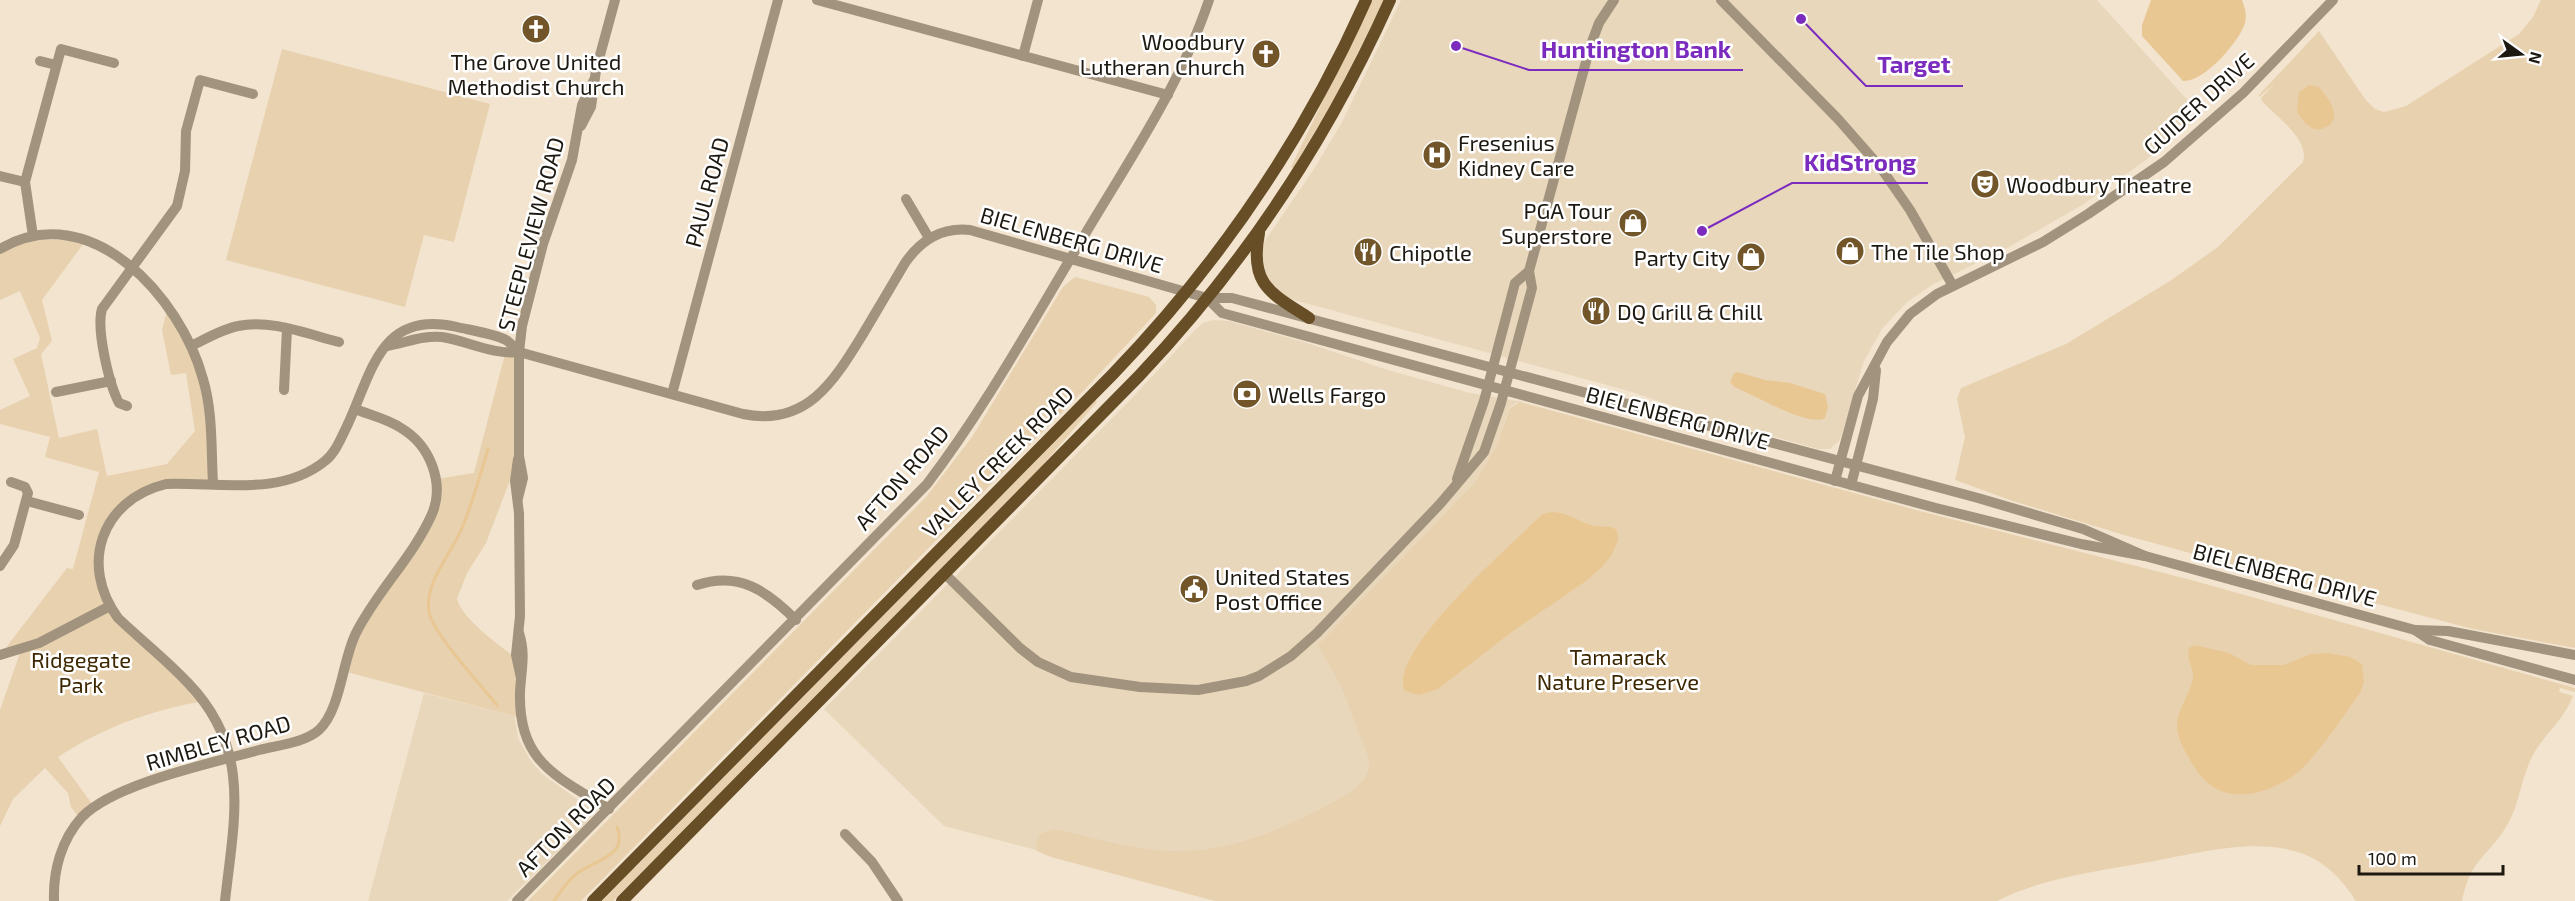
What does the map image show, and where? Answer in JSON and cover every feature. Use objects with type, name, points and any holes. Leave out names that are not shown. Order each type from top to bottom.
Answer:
[{"type":"main road","name":"VALLEY CREEK ROAD","points":[[593,901],[1113,374],[1187,292],[1239,223],[1288,150],[1331,72],[1365,0]]},
{"type":"main road","name":"VALLEY CREEK ROAD","points":[[622,901],[1139,376],[1208,298],[1261,227],[1298,172],[1332,115],[1390,0]]},
{"type":"main road","points":[[1261,227],[1256,255],[1263,282],[1274,295],[1309,318]]},
{"type":"street","name":"STEEPLEVIEW ROAD","points":[[609,809],[540,763],[531,750],[522,723],[521,678],[524,649],[519,632],[518,498],[524,478],[519,456],[519,352],[522,326],[534,277],[563,190],[579,131],[591,107],[594,80],[615,0]]},
{"type":"street","name":"PAUL ROAD","points":[[672,394],[778,0]]},
{"type":"street","points":[[817,0],[1168,95]]},
{"type":"street","points":[[1023,56],[1038,0]]},
{"type":"street","name":"AFTON ROAD","points":[[517,901],[796,620],[932,477],[979,411],[1168,95],[1194,40],[1209,0]]},
{"type":"street","points":[[945,574],[1020,648],[1053,670],[1071,677],[1101,683],[1176,691],[1214,688],[1259,676],[1291,656],[1317,633],[1412,534],[1484,452],[1505,390],[1532,288],[1529,271],[1590,47],[1599,23],[1614,0]]},
{"type":"street","points":[[1721,0],[1838,119],[1881,168],[1911,210],[1953,286]]},
{"type":"street","name":"GUIDER DRIVE","points":[[1836,481],[1858,396],[1887,342],[1904,320],[1922,304],[1953,286],[2043,242],[2164,162],[2243,93],[2333,0]]},
{"type":"street","points":[[33,236],[25,182],[61,49],[114,63]]},
{"type":"street","points":[[40,61],[56,65]]},
{"type":"street","points":[[127,406],[117,401],[111,381],[100,326],[100,315],[104,304],[177,206],[184,171],[186,131],[200,80],[253,94]]},
{"type":"street","points":[[0,176],[25,182]]},
{"type":"street","points":[[906,199],[929,238]]},
{"type":"street","name":"BIELENBERG DRIVE","points":[[110,606],[102,590],[98,561],[103,537],[115,515],[130,500],[153,487],[166,484],[261,485],[284,482],[326,460],[338,445],[373,363],[398,333],[412,327],[438,324],[506,340],[519,352],[746,414],[762,416],[789,412],[810,402],[832,384],[905,263],[929,238],[950,230],[970,230],[1208,298],[1232,298],[1856,465],[2084,529],[2145,556]]},
{"type":"street","points":[[0,249],[33,236],[56,234],[77,237],[102,247],[133,268],[157,292],[172,310],[191,346],[204,380],[213,483]]},
{"type":"street","points":[[1455,485],[1488,386],[1515,283],[1529,271]]},
{"type":"street","name":"BIELENBERG DRIVE","points":[[1208,298],[1222,313],[1851,485],[2081,544],[2145,556],[2415,630],[2448,631],[2575,655]]},
{"type":"street","points":[[191,346],[238,326],[266,324],[339,342]]},
{"type":"street","points":[[284,390],[287,329]]},
{"type":"street","name":"GUIDER DRIVE","points":[[1851,485],[1873,399],[1876,364]]},
{"type":"street","points":[[56,392],[111,381]]},
{"type":"street","name":"RIMBLEY ROAD","points":[[54,901],[54,878],[59,856],[83,816],[105,801],[148,782],[298,740],[319,730],[333,707],[355,635],[432,513],[435,502],[436,479],[425,449],[402,428],[355,409]]},
{"type":"street","points":[[0,566],[14,545],[27,501],[27,489],[11,482]]},
{"type":"street","points":[[27,501],[79,515]]},
{"type":"street","points":[[697,585],[722,579],[751,586],[772,598],[796,620]]},
{"type":"street","points":[[0,655],[39,643],[110,606],[118,618],[199,695],[215,719],[230,758],[235,780],[236,804],[225,901]]},
{"type":"street","name":"BIELENBERG DRIVE","points":[[2415,630],[2430,640],[2575,680]]},
{"type":"street","points":[[845,834],[883,876],[898,901]]},
{"type":"shaded area","points":[[1401,0],[2097,0],[2201,115],[2146,160],[2082,205],[2009,247],[1932,285],[1907,302],[1882,329],[1864,361],[1840,440],[1830,449],[1818,449],[1714,420],[1629,391],[1294,300],[1281,294],[1265,276],[1261,253],[1264,242],[1314,169],[1341,124]]},
{"type":"shaded area","points":[[2151,0],[2242,0],[2245,23],[2236,40],[2220,60],[2200,75],[2183,81],[2142,36],[2142,25]]},
{"type":"shaded area","points":[[2309,85],[2319,87],[2333,108],[2333,121],[2321,129],[2309,126],[2297,112],[2299,92]]},
{"type":"shaded area","points":[[1214,320],[1229,321],[1307,343],[1388,370],[1470,393],[1524,402],[1510,407],[1496,447],[1475,482],[1325,638],[1378,775],[1226,899],[944,826],[824,709],[1133,397],[1196,329],[1203,323]]},
{"type":"shaded area","points":[[1738,372],[1765,380],[1790,383],[1825,394],[1828,407],[1825,418],[1817,420],[1794,414],[1734,387],[1730,382],[1734,373]]},
{"type":"shaded area","points":[[1552,512],[1594,526],[1617,530],[1618,540],[1611,556],[1586,581],[1513,631],[1438,689],[1419,695],[1405,691],[1404,674],[1413,653],[1430,628],[1476,578],[1543,514]]},
{"type":"shaded area","points":[[2194,645],[2229,653],[2251,665],[2284,665],[2311,654],[2328,653],[2350,657],[2362,664],[2364,682],[2360,693],[2326,740],[2297,773],[2259,792],[2232,794],[2209,784],[2199,774],[2185,752],[2178,735],[2179,714],[2193,678],[2188,653],[2189,648]]},
{"type":"shaded area","points":[[424,693],[513,716],[514,713],[518,738],[531,761],[542,774],[591,809],[592,814],[588,821],[507,901],[368,901]]},
{"type":"green space","points":[[1372,0],[1384,0],[1336,96],[1293,168],[1291,167]]},
{"type":"green space","points":[[2541,0],[2575,0],[2575,648],[2473,629],[2340,594],[2124,535],[2013,501],[1955,480],[1965,437],[1957,399],[1961,388],[2066,344],[2170,281],[2218,247],[2303,162],[2304,153],[2297,137],[2262,101],[2261,98],[2274,84],[2259,97],[2259,95],[2319,31],[2365,99],[2375,109],[2384,112],[2406,106],[2519,34],[2533,17]]},
{"type":"green space","points":[[282,49],[490,104],[454,242],[424,235],[405,307],[226,260]]},
{"type":"green space","name":"Ridgegate Park","points":[[19,240],[86,240],[42,300],[52,341],[41,354],[59,438],[97,429],[107,476],[167,464],[195,431],[186,373],[171,375],[162,330],[168,306],[204,380],[213,483],[180,483],[130,500],[100,549],[110,606],[204,701],[165,709],[128,721],[92,737],[58,757],[95,808],[80,819],[71,807],[68,793],[45,768],[13,799],[0,826],[0,710],[21,650],[1,654],[67,568],[73,569],[99,472],[45,457],[50,437],[0,424],[0,410],[30,396],[13,359],[37,348],[40,338],[20,291],[0,300],[0,249]]},
{"type":"green space","points":[[1075,277],[1149,297],[1156,305],[1156,313],[1087,387],[581,901],[528,901],[926,497],[972,437],[1063,287]]},
{"type":"green space","points":[[519,352],[520,454],[486,543],[467,573],[457,599],[466,615],[474,623],[516,658],[521,718],[343,671],[350,647],[426,524],[436,479],[474,473],[505,354]]},
{"type":"green space","points":[[1095,400],[1097,402],[1042,466],[613,901],[602,901]]},
{"type":"green space","name":"Tamarack Nature Preserve","points":[[1520,402],[1920,511],[2195,581],[2575,688],[2575,692],[2560,688],[2559,692],[2573,696],[2569,705],[2532,757],[2511,819],[2475,867],[2462,901],[2356,901],[2338,878],[2316,860],[2298,852],[2261,846],[2201,852],[2069,877],[2014,893],[1997,901],[1215,901],[1051,857],[1037,851],[1036,844],[1040,834],[1053,829],[1161,851],[1212,849],[1282,827],[1330,804],[1357,786],[1367,774],[1369,759],[1341,686],[1318,645],[1475,482],[1496,447],[1510,408]]},
{"type":"waterway","points":[[488,449],[458,538],[440,568],[431,590],[429,612],[439,633],[458,659],[497,705]]},
{"type":"waterway","points":[[554,901],[575,875],[614,851],[618,845],[617,827]]},
{"type":"place","name":"Target","points":[[1801,19]]},
{"type":"place","name":"The Grove United Methodist Church","points":[[536,29]]},
{"type":"place","name":"Huntington Bank","points":[[1456,46]]},
{"type":"place","name":"Woodbury Lutheran Church","points":[[1266,54]]},
{"type":"place","name":"Fresenius Kidney Care","points":[[1437,155]]},
{"type":"place","name":"Woodbury Theatre","points":[[1985,184]]},
{"type":"place","name":"PGA Tour Superstore","points":[[1633,223]]},
{"type":"place","name":"KidStrong","points":[[1702,231]]},
{"type":"place","name":"The Tile Shop","points":[[1850,251]]},
{"type":"place","name":"Chipotle","points":[[1368,252]]},
{"type":"place","name":"Party City","points":[[1751,257]]},
{"type":"place","name":"DQ Grill & Chill","points":[[1596,311]]},
{"type":"place","name":"Wells Fargo","points":[[1247,394]]},
{"type":"place","name":"United States Post Office","points":[[1194,589]]}]
